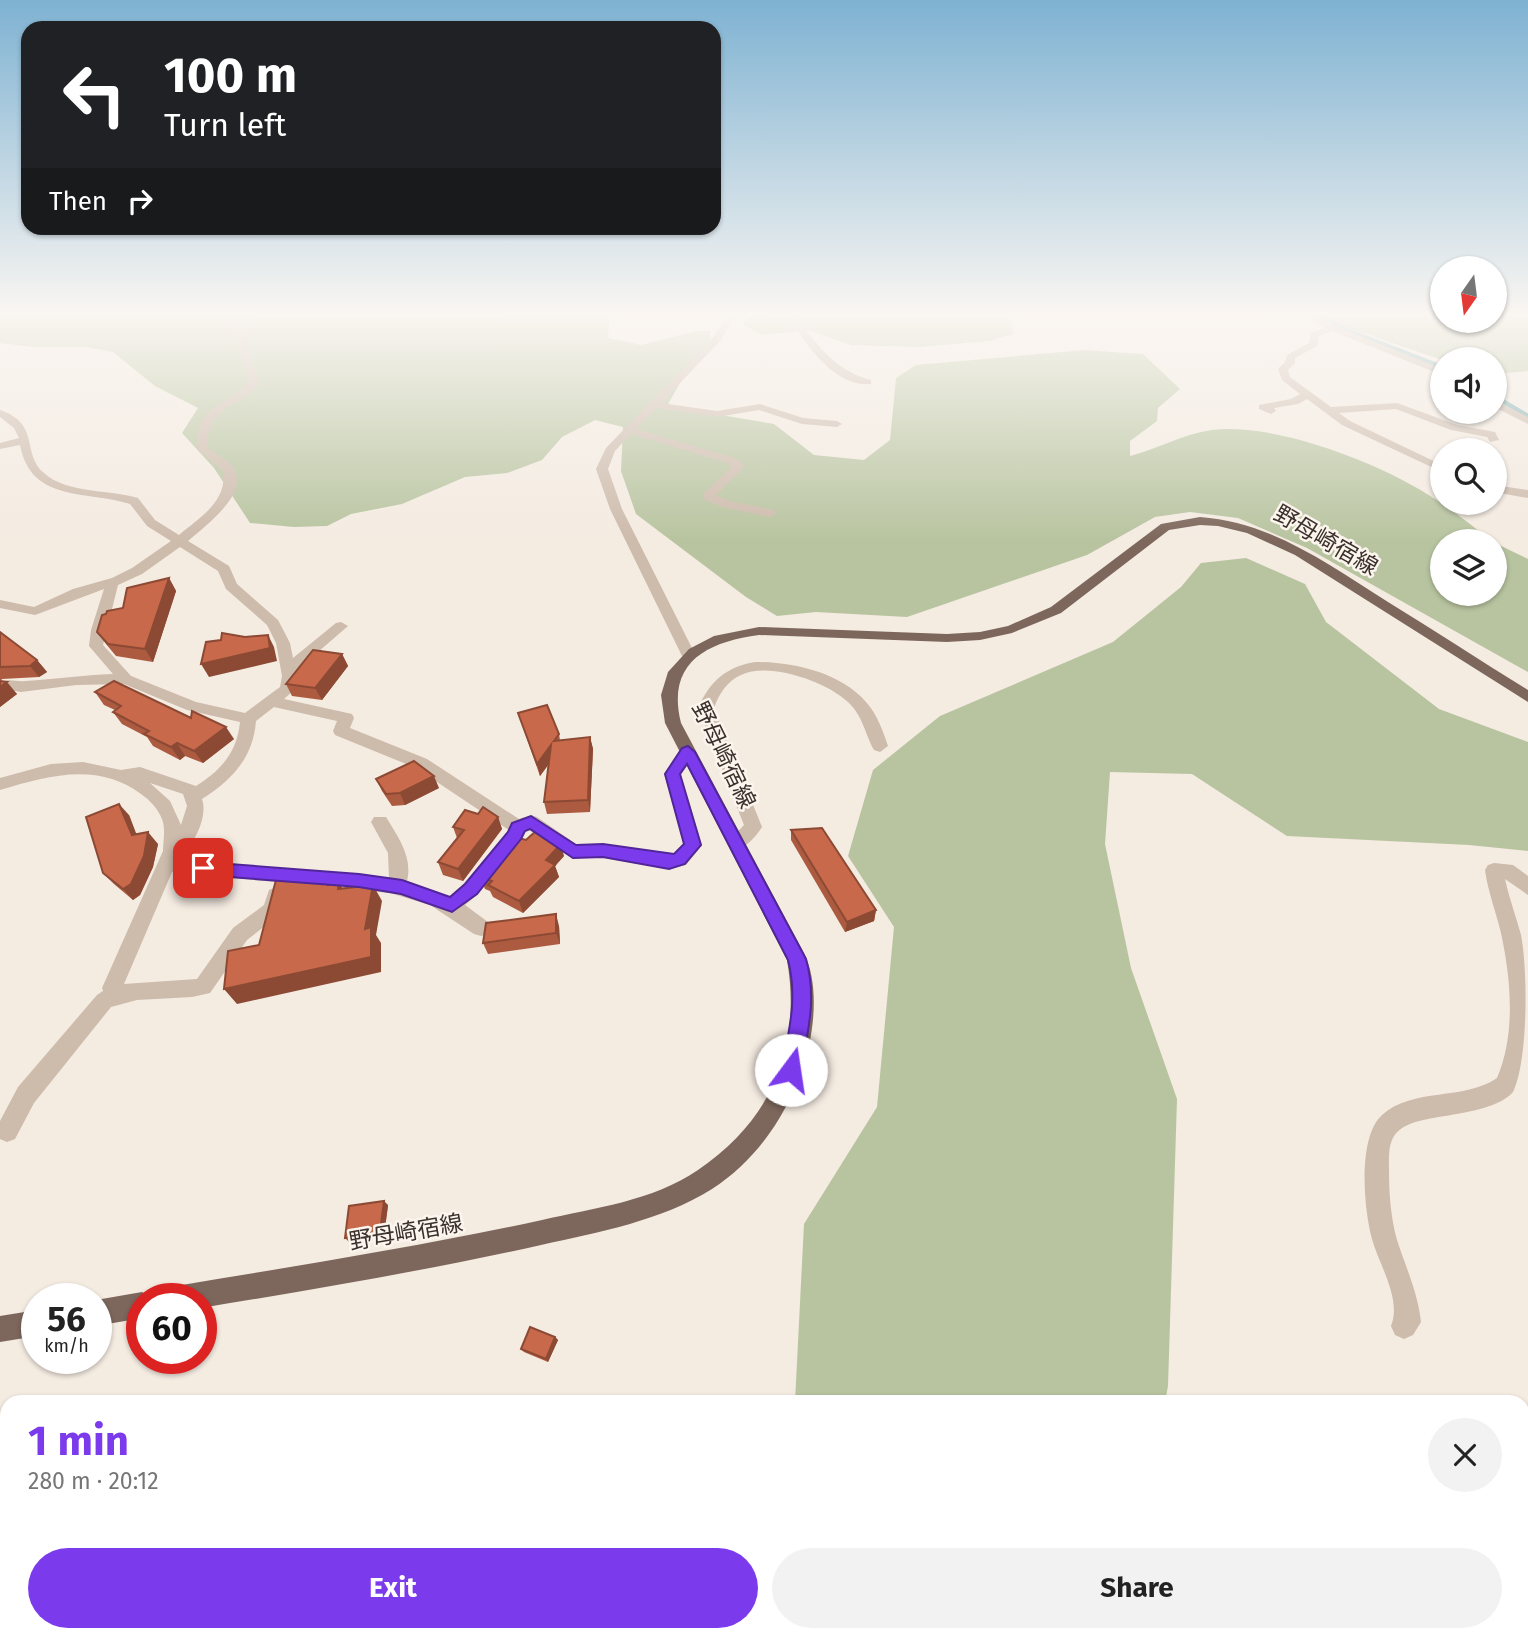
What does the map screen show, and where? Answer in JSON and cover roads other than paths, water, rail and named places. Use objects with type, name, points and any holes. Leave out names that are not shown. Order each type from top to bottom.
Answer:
[{"type":"main road","name":"野母崎宿線","points":[[217,1292],[462,1251],[636,1210],[706,1179],[766,1124],[779,1103],[791,1070],[803,1012],[803,981],[797,959],[673,723],[669,705],[670,684],[678,669],[689,656],[723,637],[759,631],[947,638],[980,636],[1012,629],[1056,610],[1165,527],[1180,522],[1219,521],[1271,536],[1300,552],[1528,698]]},
{"type":"main road","points":[[0,1329],[21,1326]]},
{"type":"street","points":[[0,604],[35,611],[78,592],[137,572],[179,542],[222,504],[230,482],[229,470],[204,449],[205,421],[209,413],[239,398],[249,389]]},
{"type":"street","points":[[669,389],[610,450],[602,470],[616,509],[689,656]]},
{"type":"street","points":[[1300,389],[1346,423],[1430,463]]},
{"type":"street","points":[[1271,411],[1263,407],[1294,402],[1308,394]]},
{"type":"street","points":[[653,405],[717,414],[760,407],[802,421],[837,424]]},
{"type":"street","points":[[1332,410],[1398,406],[1455,428],[1483,430],[1493,438]]},
{"type":"street","points":[[1507,410],[1528,421]]},
{"type":"street","points":[[0,413],[18,423],[26,440],[30,462],[39,475],[71,488],[134,502],[151,523],[224,569],[231,586],[273,623],[283,643],[288,670],[287,689],[248,719],[192,706],[126,679],[9,685]]},
{"type":"street","points":[[629,430],[731,460],[738,465],[737,468],[708,496],[726,504],[769,513]]},
{"type":"street","points":[[0,446],[26,440]]},
{"type":"street","points":[[1507,490],[1528,494]]},
{"type":"street","points":[[110,583],[111,599],[95,632],[96,646],[126,679]]},
{"type":"street","points":[[288,670],[341,626]]},
{"type":"street","points":[[736,843],[753,827],[706,708],[711,694],[740,669],[761,666],[795,670],[827,681],[860,705],[880,746]]},
{"type":"street","points":[[273,701],[302,710],[318,710],[346,718],[341,731],[408,756],[459,788],[487,810],[518,827]]},
{"type":"street","points":[[192,796],[222,778],[234,763],[248,738],[248,719]]},
{"type":"street","points":[[452,905],[471,889],[515,835],[518,827],[531,822],[573,851],[603,851],[669,862],[680,860],[693,845],[672,774],[688,752]]},
{"type":"street","points":[[0,783],[51,770],[71,768],[130,778],[155,794],[171,819],[172,859],[177,866],[359,880],[396,886],[452,905],[481,928]]},
{"type":"street","points":[[115,993],[112,988],[123,959],[172,852],[185,841],[196,806],[190,790],[140,773],[119,775]]},
{"type":"street","points":[[380,822],[400,857],[401,873],[396,886]]},
{"type":"street","points":[[1404,1326],[1408,1322],[1408,1308],[1384,1238],[1380,1212],[1377,1185],[1381,1135],[1395,1119],[1480,1097],[1504,1086],[1520,1058],[1525,1021],[1524,989],[1494,870],[1507,870],[1528,887]]},
{"type":"street","points":[[7,1130],[26,1095],[104,1001],[115,993],[183,991],[203,987],[240,934],[272,909],[281,875]]},
{"type":"waterway","points":[[1507,404],[1528,416]]}]
